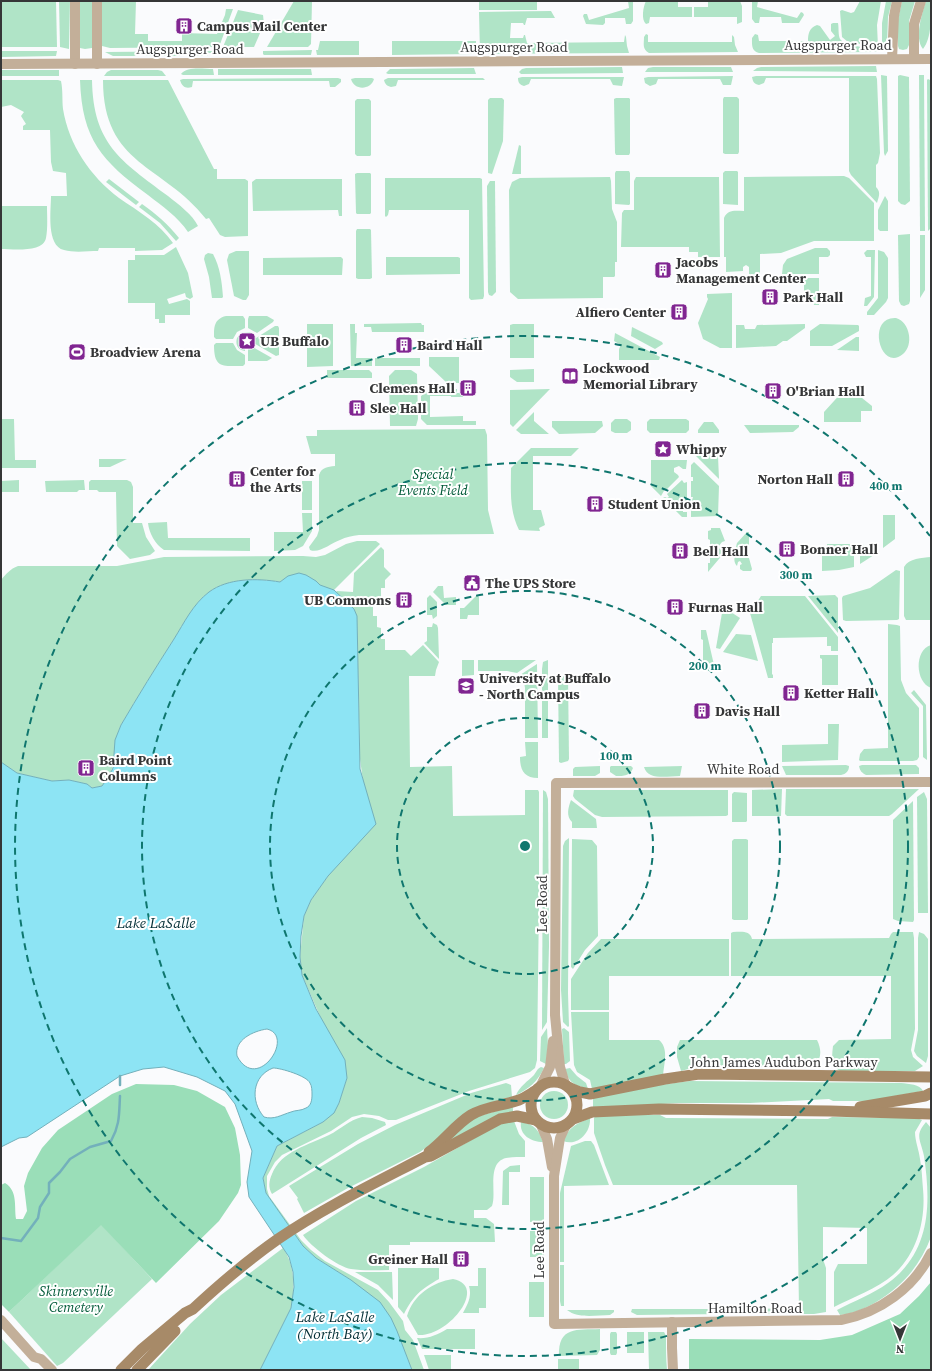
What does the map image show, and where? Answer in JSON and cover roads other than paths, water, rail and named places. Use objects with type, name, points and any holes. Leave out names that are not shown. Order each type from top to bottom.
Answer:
[{"type":"main road","name":"John James Audubon Parkway","points":[[566,1086],[586,1094],[599,1093],[665,1079],[698,1074],[931,1077]]},
{"type":"main road","points":[[425,1157],[428,1152],[471,1115],[489,1107],[519,1100],[538,1088],[553,1082],[566,1086],[573,1092],[577,1100],[577,1108],[569,1122]]},
{"type":"main road","points":[[538,1088],[532,1098],[530,1106],[532,1114],[538,1123]]},
{"type":"main road","points":[[830,1111],[925,1096],[931,1093]]},
{"type":"main road","points":[[121,1370],[142,1349],[185,1313],[193,1309],[226,1279],[261,1252],[311,1218],[351,1195],[425,1157],[431,1156],[505,1117],[516,1116],[554,1129],[592,1112],[611,1110],[659,1109],[830,1111],[931,1114]]},
{"type":"main road","points":[[137,1370],[189,1317],[193,1309]]},
{"type":"street","points":[[75,1],[75,64]]},
{"type":"street","points":[[97,1],[97,64]]},
{"type":"street","points":[[892,59],[894,16],[897,1]]},
{"type":"street","points":[[914,59],[914,24],[920,1]]},
{"type":"street","name":"Augspurger Road","points":[[1,64],[931,59]]},
{"type":"street","name":"White Road","points":[[556,783],[931,782]]},
{"type":"street","name":"Lee Road","points":[[538,1088],[550,1067],[555,1025],[556,783]]},
{"type":"street","name":"Lee Road","points":[[555,1025],[560,1067],[566,1086]]},
{"type":"street","name":"Lee Road","points":[[554,1324],[554,1176],[560,1138],[569,1122]]},
{"type":"street","name":"Lee Road","points":[[538,1123],[547,1139],[554,1176]]},
{"type":"street","name":"Hamilton Road","points":[[554,1324],[822,1321],[851,1318],[869,1312],[893,1298],[911,1282],[931,1253]]},
{"type":"street","points":[[1,1320],[34,1356],[41,1359],[52,1370]]},
{"type":"street","points":[[672,1322],[673,1370]]},
{"type":"street","points":[[34,1356],[36,1363],[42,1370]]},
{"type":"water","name":"Lake LaSalle","points":[[299,573],[306,575],[320,585],[334,590],[354,609],[357,616],[360,769],[376,824],[328,876],[311,900],[304,916],[301,936],[300,957],[302,975],[316,1009],[345,1060],[347,1078],[339,1103],[334,1113],[323,1122],[277,1146],[263,1178],[266,1193],[303,1246],[316,1258],[351,1280],[380,1302],[391,1318],[412,1370],[260,1370],[291,1308],[294,1287],[293,1272],[289,1257],[249,1197],[247,1182],[252,1151],[235,1104],[225,1091],[197,1077],[164,1067],[143,1069],[120,1076],[27,1137],[19,1138],[1,1147],[1,762],[17,773],[52,781],[69,780],[87,784],[92,788],[102,786],[113,768],[115,740],[121,725],[185,620],[198,602],[209,592],[225,584],[243,580],[280,582],[288,576]],"holes":[[[267,1029],[275,1034],[277,1042],[276,1051],[263,1066],[254,1069],[245,1066],[237,1056],[238,1045],[251,1034]],[[273,1068],[282,1069],[308,1080],[311,1084],[312,1090],[312,1097],[308,1107],[278,1117],[264,1117],[257,1104],[255,1090],[261,1077]]]},
{"type":"waterway","points":[[120,1076],[120,1085]]},
{"type":"waterway","points":[[1,1238],[21,1241],[38,1218],[40,1207],[49,1193],[49,1183],[70,1159],[90,1147],[111,1141],[118,1124],[120,1096]]},
{"type":"place","name":"Campus Mail Center","points":[[184,26]]},
{"type":"place","name":"Jacobs Management Center","points":[[663,270]]},
{"type":"place","name":"Park Hall","points":[[770,297]]},
{"type":"place","name":"Alfiero Center","points":[[679,312]]},
{"type":"place","name":"UB Buffalo","points":[[247,341]]},
{"type":"place","name":"Baird Hall","points":[[404,345]]},
{"type":"place","name":"Broadview Arena","points":[[77,352]]},
{"type":"place","name":"Lockwood Memorial Library","points":[[570,376]]},
{"type":"place","name":"Clemens Hall","points":[[468,388]]},
{"type":"place","name":"O'Brian Hall","points":[[773,391]]},
{"type":"place","name":"Slee Hall","points":[[357,408]]},
{"type":"place","name":"Whippy","points":[[663,449]]},
{"type":"place","name":"Center for the Arts","points":[[237,479]]},
{"type":"place","name":"Norton Hall","points":[[846,479]]},
{"type":"place","name":"Student Union","points":[[595,504]]},
{"type":"place","name":"Bonner Hall","points":[[787,549]]},
{"type":"place","name":"Bell Hall","points":[[680,551]]},
{"type":"place","name":"The UPS Store","points":[[472,583]]},
{"type":"place","name":"UB Commons","points":[[404,600]]},
{"type":"place","name":"Furnas Hall","points":[[675,607]]},
{"type":"place","name":"University at Buffalo - North Campus","points":[[466,686]]},
{"type":"place","name":"Ketter Hall","points":[[791,693]]},
{"type":"place","name":"Davis Hall","points":[[702,711]]},
{"type":"place","name":"Baird Point Columns","points":[[86,768]]},
{"type":"place","name":"Greiner Hall","points":[[461,1259]]},
{"type":"park label","name":"Special Events Field","points":[[433,482]]},
{"type":"park label","name":"Skinnersville Cemetery","points":[[76,1300]]},
{"type":"water label","name":"Lake LaSalle (North Bay)","points":[[335,1324]]}]
